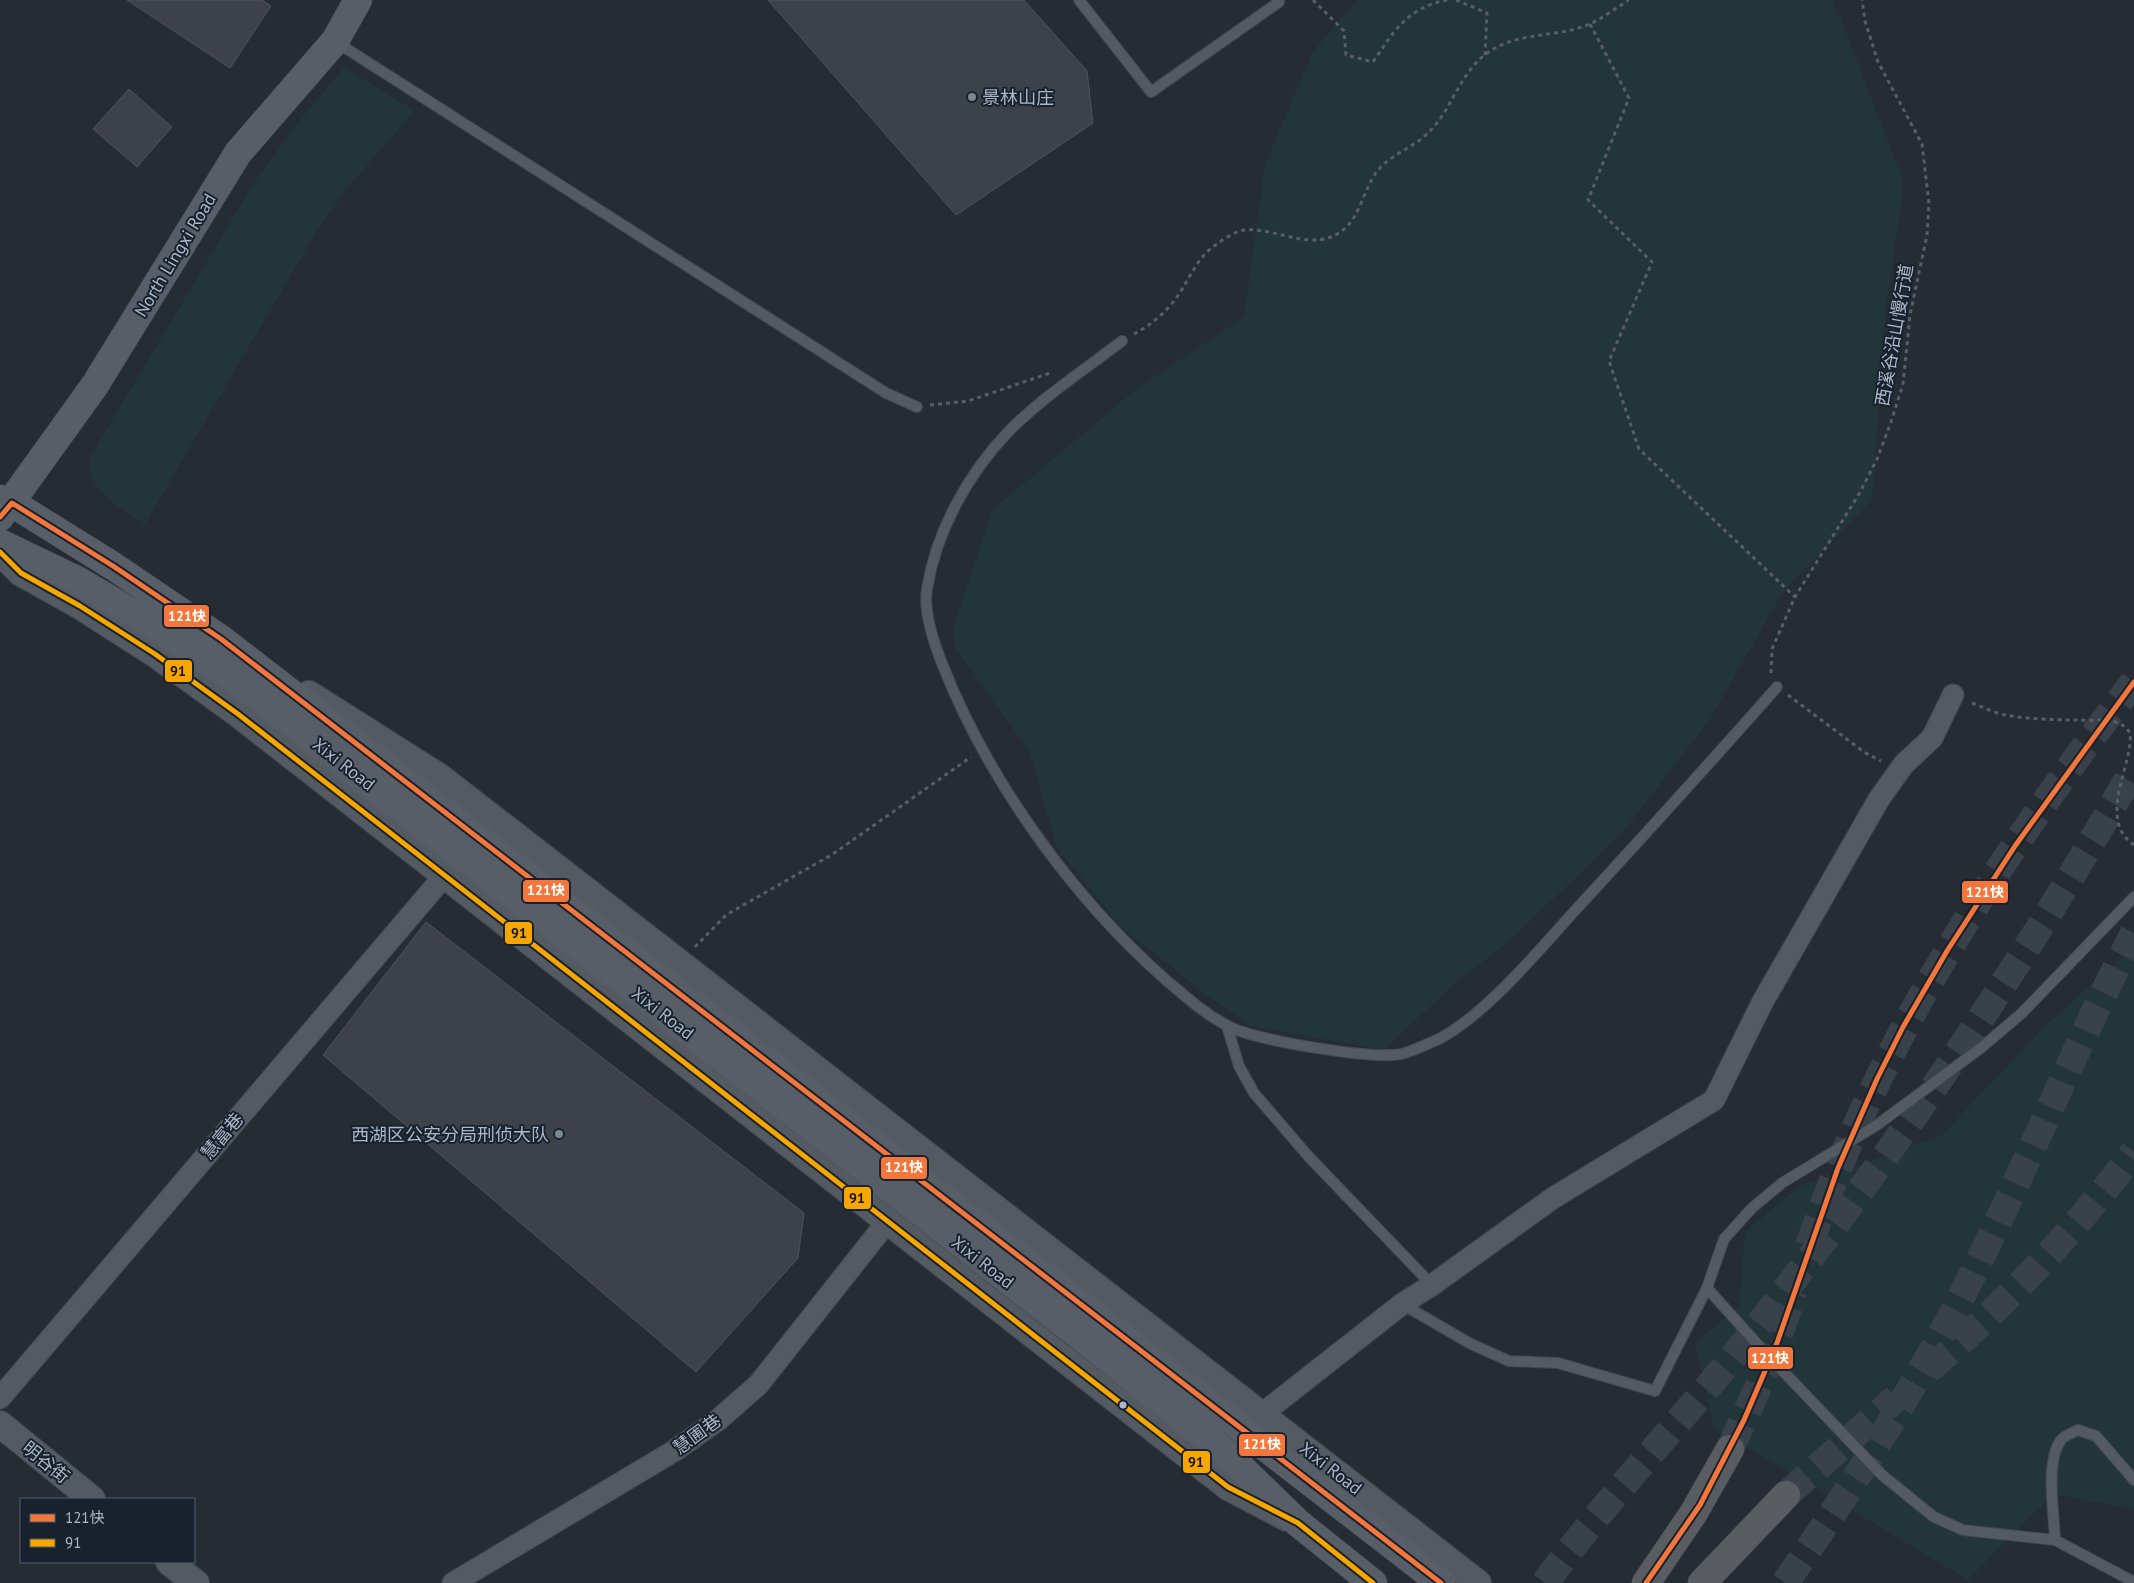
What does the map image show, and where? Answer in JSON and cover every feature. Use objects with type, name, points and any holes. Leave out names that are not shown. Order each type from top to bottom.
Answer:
[{"type":"highway","points":[[1646,1583],[1693,1514],[1730,1449]]},
{"type":"highway","points":[[1702,1583],[1786,1495]]},
{"type":"main road","name":"North Lingxi Road","points":[[4,506],[95,385],[238,153],[335,41],[358,0]]},
{"type":"main road","name":"Xixi Road","points":[[4,506],[113,566],[221,639],[1441,1583]]},
{"type":"main road","name":"Xixi Road","points":[[0,543],[77,580],[145,620],[240,683],[1225,1452],[1298,1523],[1373,1583]]},
{"type":"street","name":"Xixi Road","points":[[0,552],[21,573],[80,606],[162,659],[238,714],[1228,1487],[1298,1523]]},
{"type":"street","name":"Xixi Road","points":[[221,639],[440,777],[1478,1583]]},
{"type":"street","points":[[1262,1414],[1402,1304],[1432,1285],[1553,1198],[1714,1100],[1762,1003],[1879,799],[1904,764],[1932,738],[1953,695]]},
{"type":"street","name":"慧富巷","points":[[0,1398],[444,875]]},
{"type":"street","name":"慧圃巷","points":[[453,1583],[674,1452],[718,1420],[758,1385],[887,1222]]},
{"type":"street","name":"明谷街","points":[[0,1424],[91,1498]]},
{"type":"street","points":[[171,1563],[196,1583]]},
{"type":"lane","points":[[1079,0],[1151,92],[1279,2]]},
{"type":"lane","points":[[335,41],[878,388],[917,407]]},
{"type":"lane","points":[[1122,341],[1010,430],[977,470],[956,505],[937,547],[926,594],[934,643],[954,694],[983,748],[1039,837],[1088,902],[1150,966],[1194,1004],[1227,1026],[1250,1036],[1345,1052],[1398,1055],[1450,1035],[1521,969],[1778,687]]},
{"type":"lane","points":[[1402,1304],[1471,1344],[1509,1361],[1558,1363],[1655,1391],[1707,1288],[1724,1239],[1752,1208],[1782,1183],[1877,1125],[1981,1048],[2022,1013],[2134,897]]},
{"type":"lane","points":[[1227,1026],[1240,1066],[1254,1093],[1309,1157],[1432,1285]]},
{"type":"lane","points":[[1707,1288],[1760,1347],[1882,1475],[1934,1517],[1963,1530],[2055,1540],[2134,1582]]},
{"type":"lane","points":[[2055,1540],[2052,1468],[2055,1451],[2063,1438],[2078,1430],[2096,1436],[2134,1480]]},
{"type":"path","points":[[1313,0],[1344,31],[1346,55],[1373,62],[1396,27],[1427,4],[1447,0]]},
{"type":"path","points":[[1456,0],[1487,13],[1485,55]]},
{"type":"path","points":[[1122,341],[1156,320],[1178,296],[1196,264],[1216,244],[1242,230],[1279,234],[1312,242],[1331,238],[1344,230],[1380,167],[1428,134],[1446,111],[1465,78],[1485,55],[1510,39],[1560,32],[1590,24],[1629,0]]},
{"type":"path","name":"西溪谷沿山慢行道","points":[[1778,687],[1770,670],[1772,648],[1795,597],[1859,494],[1877,460],[1891,422],[1903,384],[1910,315],[1926,235],[1929,204],[1922,144],[1878,62],[1865,20],[1862,0]]},
{"type":"path","points":[[1590,24],[1629,98],[1588,200],[1652,262],[1609,361],[1639,449],[1795,597]]},
{"type":"path","points":[[917,407],[968,401],[1054,371]]},
{"type":"path","points":[[1778,687],[1864,752],[1880,760],[1904,764]]},
{"type":"path","points":[[1953,695],[2003,715],[2110,721],[2123,725],[2131,734],[2132,747],[2120,808],[2120,824],[2128,841],[2134,846]]},
{"type":"path","points":[[680,963],[726,915],[833,854],[983,748]]},
{"type":"green space","points":[[1357,0],[1831,0],[1843,24],[1904,183],[1885,315],[1872,500],[1783,592],[1710,719],[1624,831],[1509,941],[1454,984],[1384,1050],[1251,1026],[1204,993],[1121,927],[1057,848],[1029,751],[956,649],[952,630],[992,510],[1139,387],[1244,317],[1265,165],[1312,53]]},
{"type":"green space","points":[[344,67],[415,111],[347,188],[315,234],[145,524],[116,505],[100,490],[90,471],[89,459],[253,184],[293,129]]},
{"type":"green space","points":[[2134,947],[2134,1509],[2053,1494],[1968,1580],[1714,1427],[1695,1343],[1739,1306],[1745,1232],[1798,1187],[1942,1135],[2049,1022]]},
{"type":"building","points":[[127,0],[262,0],[271,6],[230,68]]},
{"type":"building","name":"景林山庄","points":[[768,0],[1024,0],[1087,71],[1093,123],[956,215]]},
{"type":"building","points":[[129,89],[172,127],[137,167],[93,129]]},
{"type":"building","name":"西湖区公安分局刑侦大队","points":[[426,922],[804,1213],[798,1258],[696,1372],[323,1055]]},
{"type":"tunnel","points":[[1809,1246],[1838,1169],[1871,1094],[1908,1022],[1948,951],[1991,882],[2037,814],[2084,747],[2134,682]]},
{"type":"tunnel","points":[[1545,1583],[1597,1516],[1735,1355],[1812,1256],[1911,1121],[2005,982],[2093,840],[2134,768]]},
{"type":"tunnel","points":[[1785,1583],[1864,1464],[1938,1341],[1989,1240],[2108,984],[2134,933]]},
{"type":"tunnel","points":[[1928,1370],[1984,1320],[2037,1267],[2087,1211],[2134,1152]]},
{"type":"tunnel","points":[[1730,1449],[1770,1361],[1794,1291]]},
{"type":"tunnel","points":[[1786,1495],[1896,1398]]},
{"type":"transit line","name":"121快","points":[[0,517],[12,503],[113,566],[221,639],[1441,1583]]},
{"type":"transit line","name":"91","points":[[0,552],[21,573],[80,606],[155,654],[238,714],[1228,1487],[1298,1523],[1373,1583]]},
{"type":"transit line","name":"121快","points":[[1646,1583],[1700,1505],[1744,1420],[1777,1343],[1838,1168],[1877,1079],[1903,1027],[1947,951],[2015,846],[2134,682]]},
{"type":"place","name":"景林山庄","points":[[972,97]]},
{"type":"place","name":"西湖区公安分局刑侦大队","points":[[559,1134]]}]
